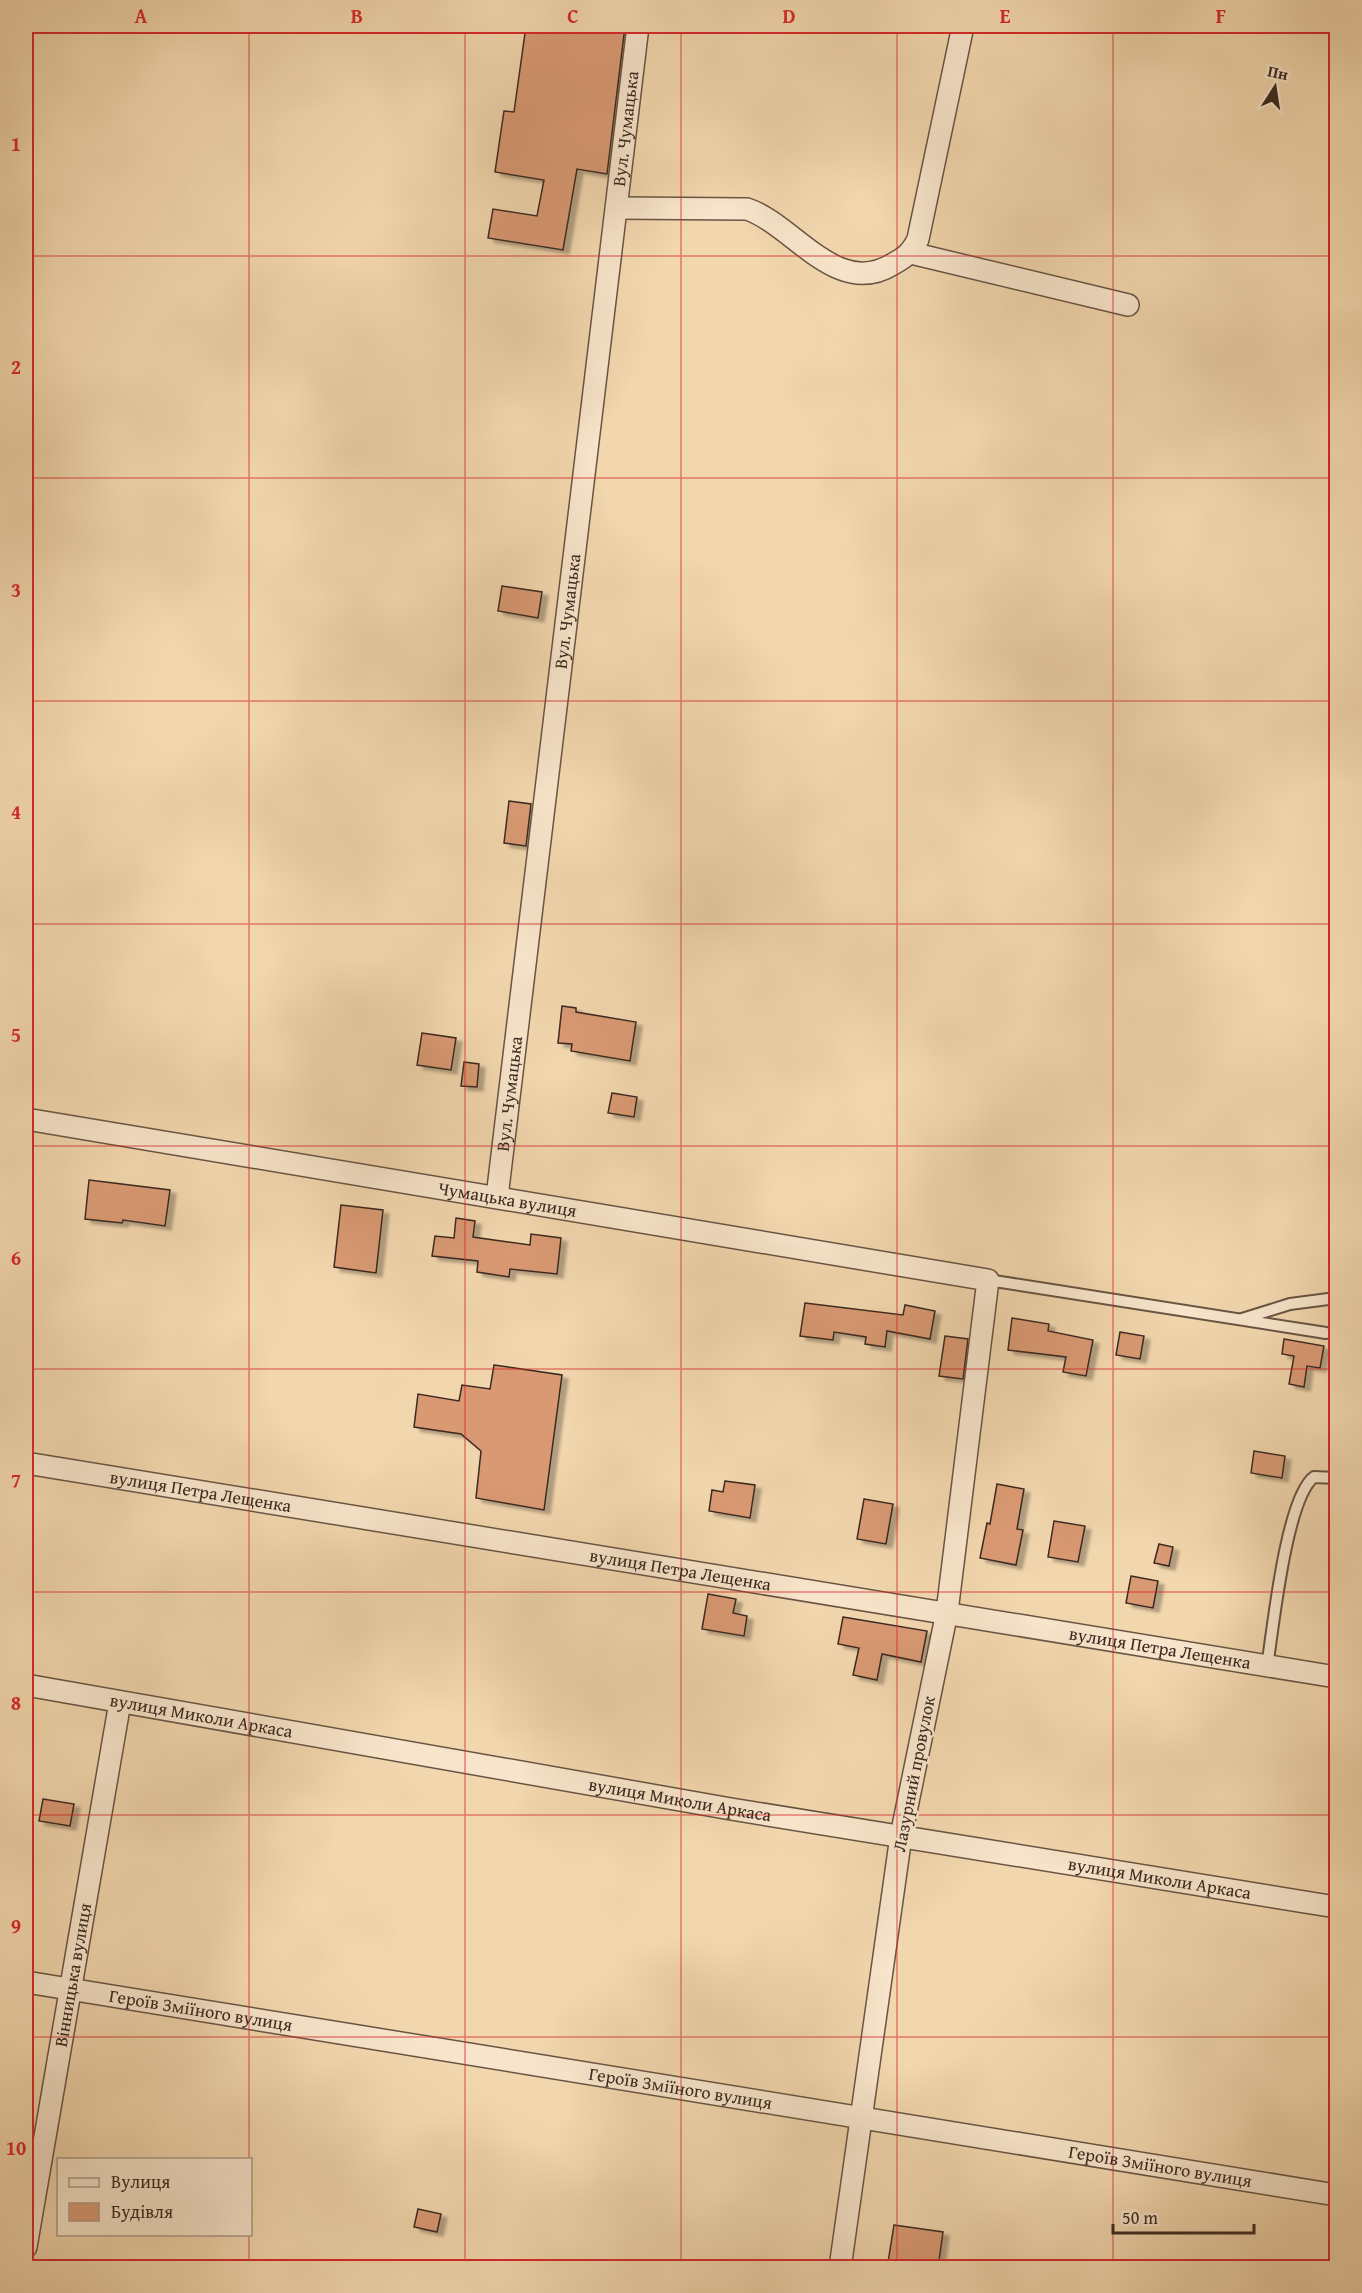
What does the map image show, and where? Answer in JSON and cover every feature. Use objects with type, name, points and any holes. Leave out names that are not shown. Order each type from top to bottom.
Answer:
[{"type":"street","name":"Вул. Чумацька","points":[[497,1197],[639,26]]},
{"type":"street","points":[[617,208],[747,209],[762,214],[837,269],[864,273],[883,271],[911,253],[918,239],[963,26]]},
{"type":"street","points":[[911,253],[1128,305]]},
{"type":"street","name":"Чумацька вулиця","points":[[26,1119],[988,1280]]},
{"type":"street","name":"Лазурний провулок","points":[[840,2268],[901,1836],[947,1612],[988,1280]]},
{"type":"street","name":"вулиця Петра Лещенка","points":[[26,1463],[1336,1677]]},
{"type":"street","name":"вулиця Миколи Аркаса","points":[[26,1686],[901,1836],[1336,1907]]},
{"type":"street","name":"Вінницька вулиця","points":[[26,2247],[120,1702]]},
{"type":"street","name":"Героїв Зміїного вулиця","points":[[26,1982],[1336,2195]]},
{"type":"lane","points":[[988,1280],[1326,1333]]},
{"type":"lane","points":[[1239,1320],[1290,1304],[1336,1298]]},
{"type":"lane","points":[[1267,1667],[1286,1555],[1302,1488],[1314,1477],[1336,1478]]},
{"type":"building","points":[[526,26],[625,26],[607,174],[577,169],[563,250],[488,238],[493,209],[537,216],[544,180],[495,172],[504,111],[514,112]]},
{"type":"building","points":[[502,586],[542,592],[538,618],[498,611]]},
{"type":"building","points":[[509,801],[531,804],[526,846],[504,843]]},
{"type":"building","points":[[562,1006],[576,1008],[576,1012],[636,1022],[630,1061],[571,1051],[572,1044],[558,1043]]},
{"type":"building","points":[[422,1033],[456,1038],[451,1070],[417,1065]]},
{"type":"building","points":[[464,1062],[479,1064],[477,1087],[461,1086]]},
{"type":"building","points":[[612,1093],[637,1097],[634,1117],[608,1113]]},
{"type":"building","points":[[89,1180],[170,1190],[165,1226],[123,1220],[122,1223],[85,1219]]},
{"type":"building","points":[[341,1205],[383,1210],[376,1273],[334,1267]]},
{"type":"building","points":[[456,1218],[475,1221],[473,1237],[530,1245],[531,1234],[561,1238],[557,1274],[510,1269],[509,1277],[477,1272],[478,1261],[432,1256],[435,1236],[454,1238]]},
{"type":"building","points":[[805,1303],[903,1315],[905,1305],[935,1311],[930,1339],[887,1331],[885,1347],[865,1344],[866,1337],[834,1332],[833,1340],[800,1336]]},
{"type":"building","points":[[1012,1318],[1049,1324],[1048,1331],[1093,1340],[1086,1376],[1063,1372],[1066,1357],[1008,1350]]},
{"type":"building","points":[[1120,1332],[1144,1336],[1140,1359],[1116,1355]]},
{"type":"building","points":[[945,1336],[968,1339],[963,1379],[939,1376]]},
{"type":"building","points":[[1284,1339],[1324,1346],[1320,1368],[1307,1366],[1304,1387],[1289,1384],[1294,1356],[1282,1354]]},
{"type":"building","points":[[494,1365],[562,1375],[544,1510],[476,1498],[481,1451],[461,1434],[414,1427],[418,1394],[459,1401],[462,1385],[490,1389]]},
{"type":"building","points":[[1254,1451],[1285,1456],[1282,1478],[1251,1473]]},
{"type":"building","points":[[725,1481],[755,1485],[750,1518],[709,1511],[712,1490],[723,1492]]},
{"type":"building","points":[[997,1484],[1024,1489],[1017,1529],[1023,1530],[1016,1565],[980,1558],[987,1523],[990,1524]]},
{"type":"building","points":[[864,1499],[893,1504],[886,1544],[857,1539]]},
{"type":"building","points":[[1054,1521],[1085,1526],[1078,1562],[1048,1557]]},
{"type":"building","points":[[1159,1544],[1173,1547],[1169,1566],[1154,1563]]},
{"type":"building","points":[[1131,1576],[1158,1581],[1153,1608],[1126,1603]]},
{"type":"building","points":[[708,1594],[736,1599],[733,1613],[747,1616],[744,1636],[702,1629]]},
{"type":"building","points":[[843,1617],[927,1631],[921,1662],[882,1654],[877,1680],[853,1675],[859,1648],[838,1644]]},
{"type":"building","points":[[43,1799],[74,1804],[70,1826],[39,1821]]},
{"type":"building","points":[[418,2209],[441,2214],[437,2232],[414,2227]]},
{"type":"building","points":[[894,2225],[943,2232],[938,2268],[888,2262]]}]
